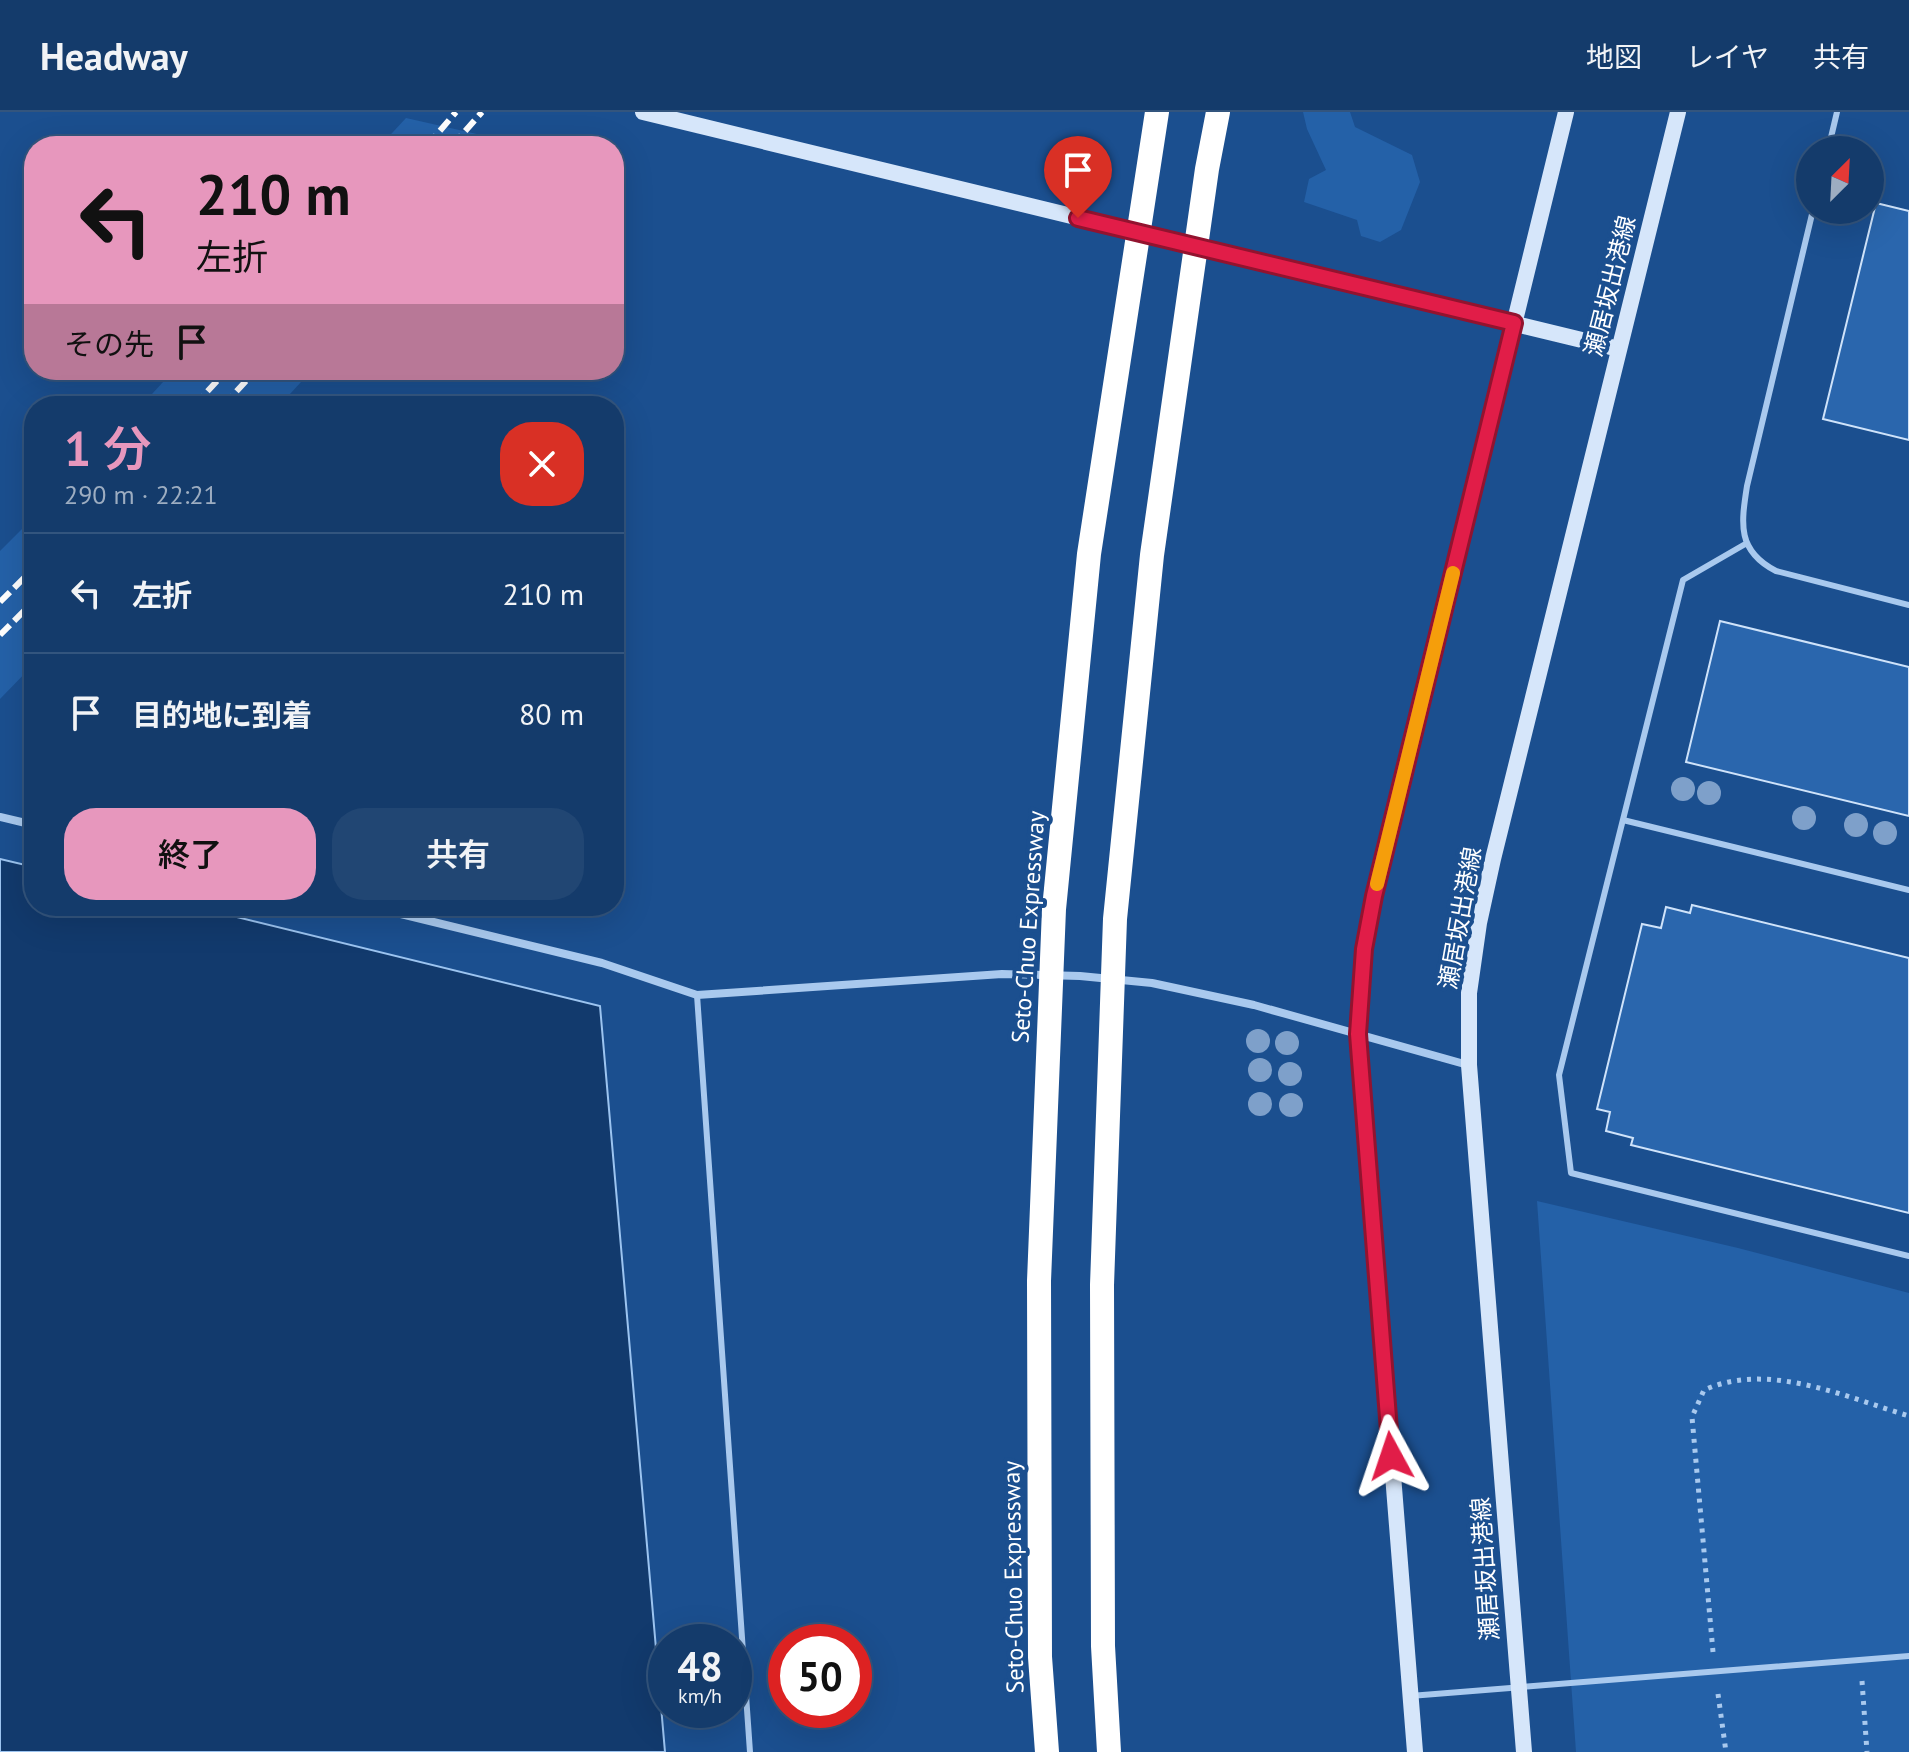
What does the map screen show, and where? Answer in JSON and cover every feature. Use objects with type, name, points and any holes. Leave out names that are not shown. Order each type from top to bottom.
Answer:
[{"type":"highway","name":"Seto-Chuo Expressway","points":[[1047,1752],[1040,1657],[1039,1281],[1054,909],[1089,554],[1157,112]]},
{"type":"highway","points":[[1109,1752],[1103,1646],[1102,1285],[1115,919],[1152,555],[1207,169],[1218,112]]},
{"type":"main road","points":[[643,112],[1619,349]]},
{"type":"main road","points":[[1415,1752],[1358,1034],[1364,949],[1374,896],[1566,112]]},
{"type":"main road","name":"瀬居坂出港線","points":[[1524,1752],[1469,1065],[1469,993],[1479,923],[1678,112]]},
{"type":"street","points":[[0,817],[24,823]]},
{"type":"street","points":[[409,916],[602,963],[697,995],[1002,974],[1080,976],[1152,983],[1254,1005],[1469,1065]]},
{"type":"lane","points":[[1831,136],[1837,112]]},
{"type":"lane","points":[[1810,224],[1747,486],[1742,518],[1747,543],[1757,561],[1776,571],[1909,605]]},
{"type":"lane","points":[[1747,543],[1683,580],[1559,1075],[1571,1173],[1909,1256]]},
{"type":"lane","points":[[1623,820],[1909,890]]},
{"type":"lane","points":[[697,995],[750,1752]]},
{"type":"lane","points":[[1410,1696],[1909,1656]]},
{"type":"path","points":[[1726,1752],[1715,1672],[1692,1417],[1704,1390],[1725,1381],[1760,1378],[1819,1389],[1909,1416]]},
{"type":"path","points":[[1860,1660],[1867,1752]]},
{"type":"shaded area","points":[[1303,112],[1350,112],[1355,127],[1412,155],[1420,182],[1401,230],[1380,242],[1361,236],[1357,220],[1304,202],[1309,179],[1326,170],[1307,129]]},
{"type":"shaded area","points":[[406,118],[486,136],[389,136]]},
{"type":"shaded area","points":[[165,380],[303,380],[288,396],[150,396]]},
{"type":"shaded area","points":[[24,527],[24,674],[0,699],[0,551]]},
{"type":"shaded area","points":[[0,859],[24,865],[24,916],[233,916],[600,1006],[654,1624],[648,1624],[648,1728],[663,1728],[665,1752],[0,1752]]},
{"type":"shaded area","points":[[1537,1201],[1738,1248],[1909,1293],[1909,1752],[1576,1752]]},
{"type":"building","points":[[1884,205],[1909,211],[1909,440],[1823,419],[1871,224],[1884,224]]},
{"type":"building","points":[[1720,621],[1909,667],[1909,816],[1686,762]]},
{"type":"building","points":[[1692,905],[1909,958],[1909,1213],[1631,1145],[1633,1138],[1606,1131],[1610,1112],[1597,1109],[1642,924],[1661,928],[1666,907],[1690,913]]},
{"type":"railway","points":[[436,136],[456,112]]},
{"type":"railway","points":[[461,136],[482,112]]},
{"type":"railway","points":[[203,396],[218,380]]},
{"type":"railway","points":[[232,396],[247,380]]},
{"type":"railway","points":[[0,602],[24,578]]},
{"type":"railway","points":[[0,635],[24,611]]},
{"type":"slow traffic","points":[[1377,884],[1453,573]]},
{"type":"route","points":[[1078,218],[1514,323],[1374,896],[1364,949],[1358,1034],[1391,1456]]}]
